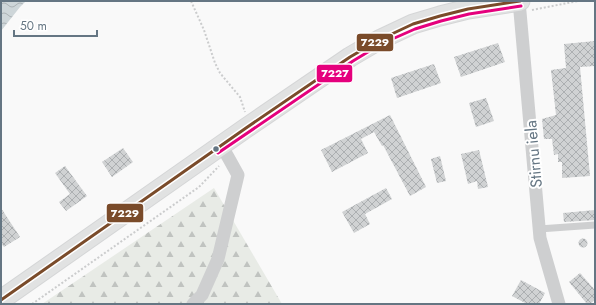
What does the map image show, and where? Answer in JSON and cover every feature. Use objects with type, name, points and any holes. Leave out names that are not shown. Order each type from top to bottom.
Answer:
[{"type":"main road","points":[[1,300],[221,150],[250,125],[350,57],[386,36],[412,24],[468,9],[520,5]]},
{"type":"street","name":"Stirnu iela","points":[[520,5],[540,238],[559,304]]},
{"type":"street","points":[[194,304],[202,295],[218,259],[238,175],[221,150]]},
{"type":"lane","points":[[539,229],[595,225]]},
{"type":"path","points":[[191,1],[204,30],[215,63],[220,73],[240,96],[250,125]]},
{"type":"path","points":[[520,5],[578,1]]},
{"type":"path","points":[[32,304],[199,187],[221,150]]},
{"type":"green space","points":[[214,188],[282,304],[42,304]]},
{"type":"water","points":[[1,1],[26,1],[1,31]]},
{"type":"building","points":[[595,41],[595,66],[580,67],[590,176],[562,178],[562,162],[558,162],[558,154],[554,155],[552,139],[544,139],[542,119],[556,115],[551,70],[566,68],[564,44]]},
{"type":"building","points":[[498,43],[505,62],[461,77],[454,57]]},
{"type":"building","points":[[434,64],[441,83],[397,98],[391,78]]},
{"type":"building","points":[[486,98],[494,121],[476,127],[469,103]]},
{"type":"building","points":[[390,115],[426,187],[410,196],[383,145],[382,146],[374,132],[361,139],[368,153],[332,172],[321,150]]},
{"type":"building","points":[[123,148],[133,162],[112,177],[102,162]]},
{"type":"building","points":[[479,150],[488,187],[478,189],[477,181],[468,184],[461,154]]},
{"type":"building","points":[[440,156],[446,181],[437,183],[431,159]]},
{"type":"building","points":[[65,166],[87,196],[66,211],[59,202],[70,194],[55,173]]},
{"type":"building","points":[[386,188],[392,199],[365,214],[370,224],[354,233],[342,212]]},
{"type":"building","points":[[1,208],[20,237],[4,247],[1,243]]},
{"type":"building","points":[[595,210],[595,220],[564,222],[563,213]]},
{"type":"building","points":[[583,238],[588,243],[583,248],[578,243]]},
{"type":"building","points":[[580,273],[595,290],[595,300],[590,304],[587,304],[569,282]]},
{"type":"building","points":[[521,280],[545,293],[539,304],[527,304],[512,296]]},
{"type":"transit line","name":"7229","points":[[1,300],[246,128],[350,57],[379,40],[413,24],[440,16],[468,9],[520,1]]},
{"type":"transit line","name":"7227","points":[[218,153],[353,61],[381,44],[415,29],[441,21],[469,14],[521,6]]}]
